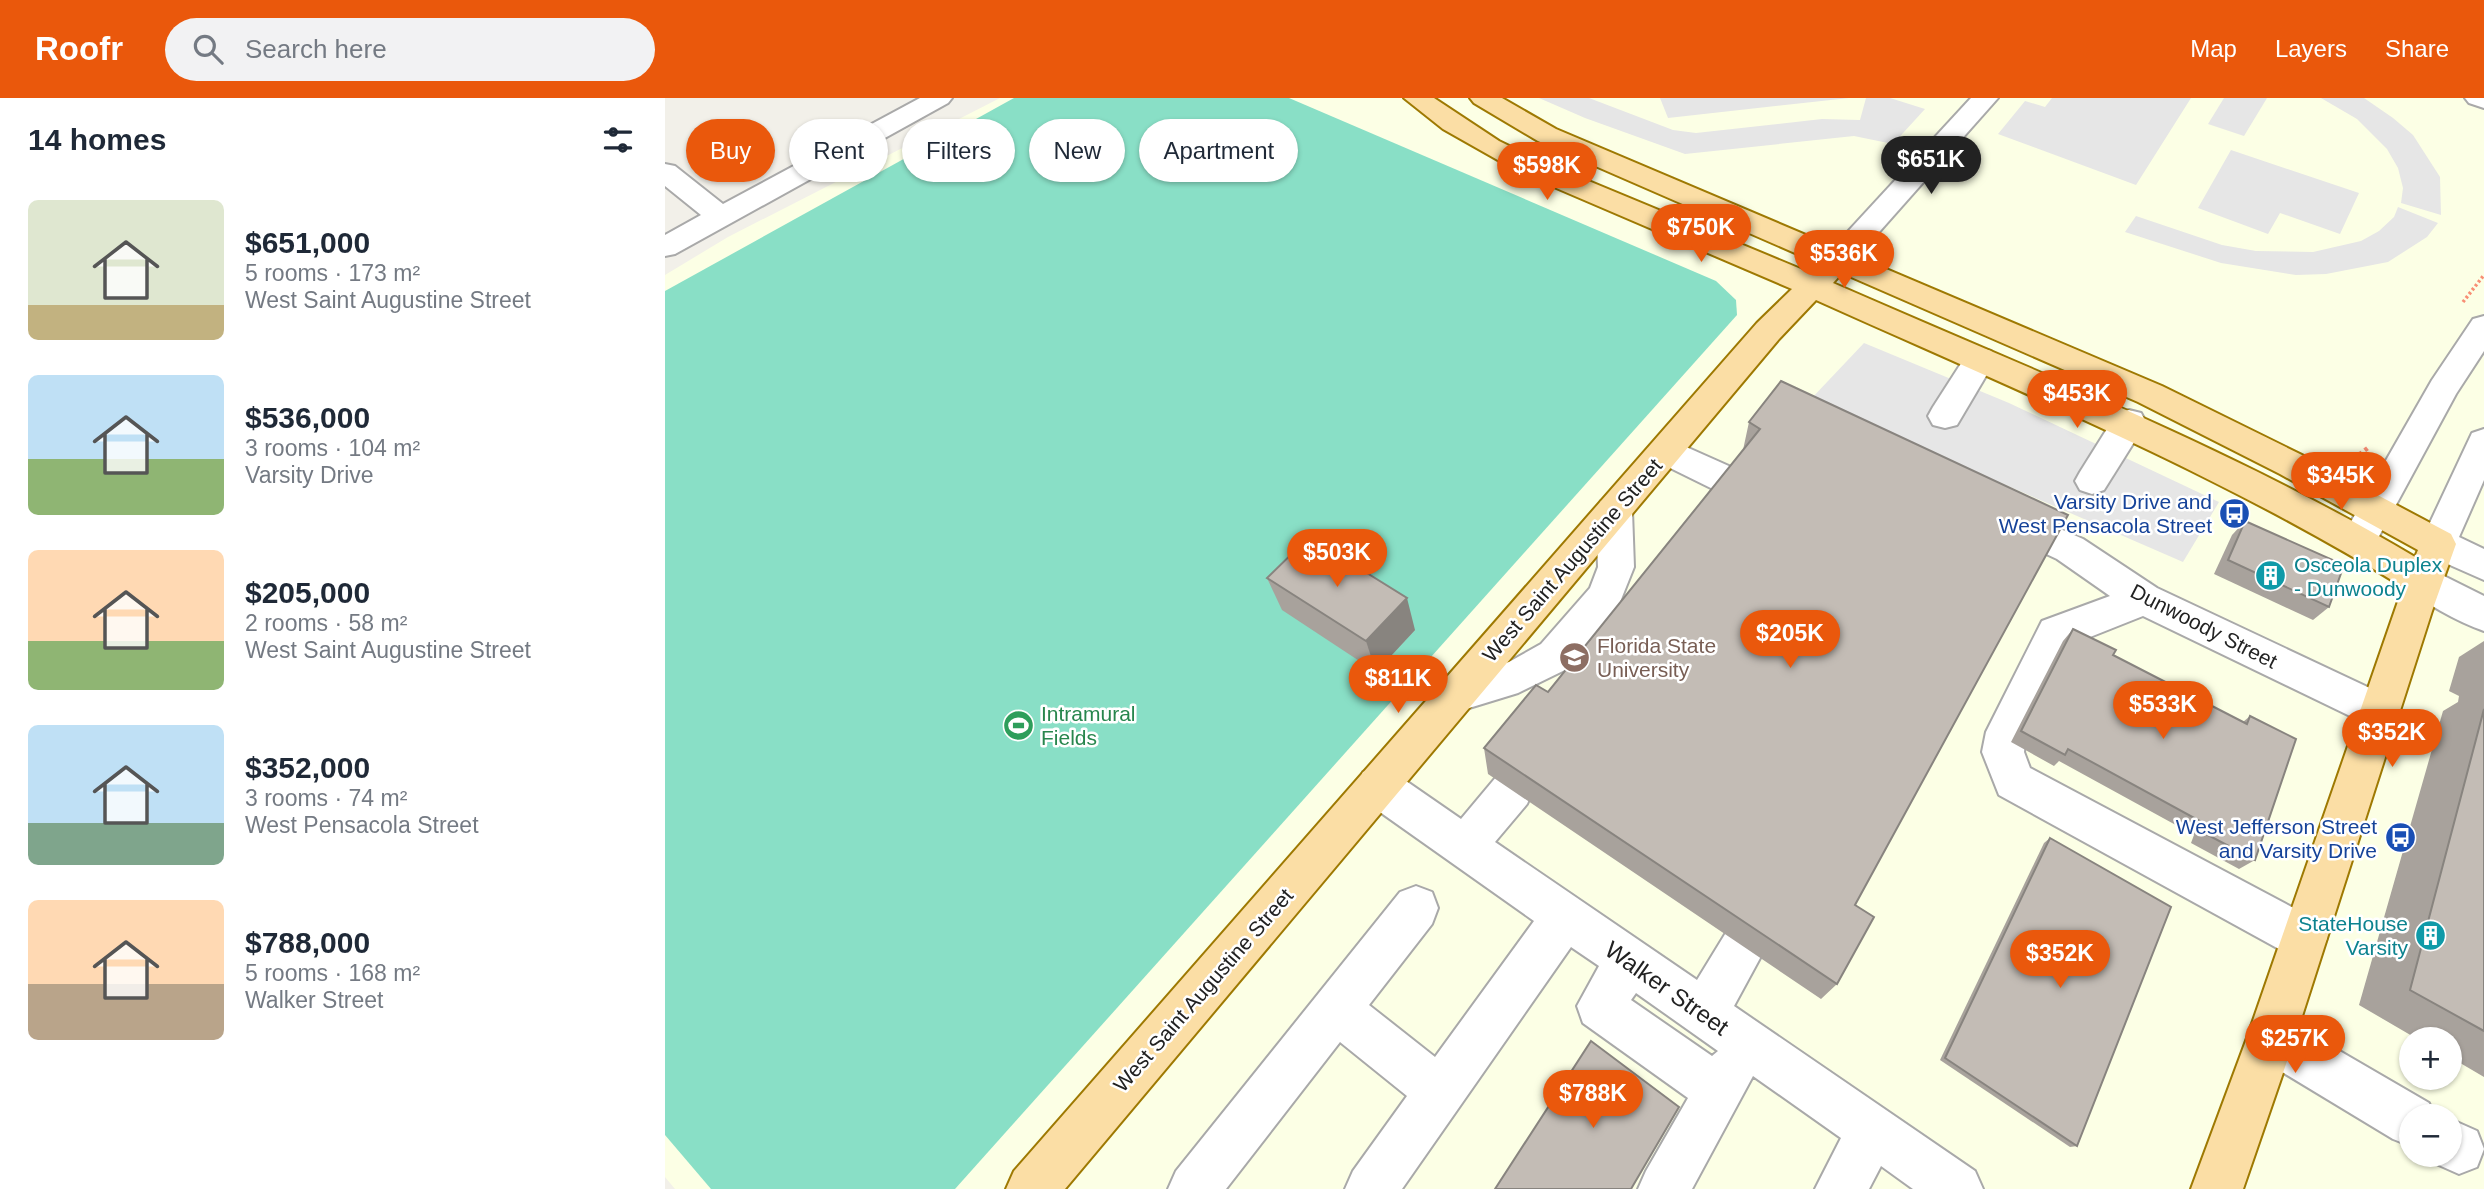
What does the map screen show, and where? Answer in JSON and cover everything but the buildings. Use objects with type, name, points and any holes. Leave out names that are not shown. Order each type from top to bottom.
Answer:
[{"type":"main road","points":[[1417,98],[1457,128],[1522,165],[1679,227],[1826,272],[2150,394],[2375,509],[2431,562]]},
{"type":"main road","points":[[1483,98],[1547,135],[1826,272],[1980,359],[2129,422],[2358,541],[2431,562]]},
{"type":"main road","name":"West Saint Augustine Street","points":[[1031,1189],[1769,331],[1826,272]]},
{"type":"main road","points":[[2217,1189],[2271,1038],[2431,562]]},
{"type":"street","points":[[665,247],[939,98]]},
{"type":"street","name":"West Saint Augustine Street","points":[[1826,272],[1985,98]]},
{"type":"street","points":[[2478,98],[2484,100]]},
{"type":"street","points":[[665,172],[721,216]]},
{"type":"street","points":[[2358,541],[2442,388],[2484,327]]},
{"type":"street","points":[[1945,416],[1980,359]]},
{"type":"street","points":[[2092,481],[2129,422]]},
{"type":"street","points":[[2431,562],[2484,442]]},
{"type":"street","points":[[1666,450],[1737,485]]},
{"type":"street","name":"Dunwoody Street","points":[[2000,529],[2006,519],[2070,549],[2144,599],[2379,712]]},
{"type":"street","points":[[2431,562],[2484,565]]},
{"type":"street","points":[[2431,562],[2484,615]]},
{"type":"street","points":[[2144,599],[2056,633],[2006,732],[2003,752],[2014,781],[2304,939]]},
{"type":"street","name":"Walker Street","points":[[1378,786],[1873,1131],[1928,1180]]},
{"type":"street","points":[[1465,846],[1512,790]]},
{"type":"street","points":[[1194,1189],[1416,908]]},
{"type":"street","points":[[1371,1189],[1565,916]]},
{"type":"street","points":[[1704,1013],[1743,947]]},
{"type":"street","points":[[1629,961],[1600,1006],[1720,1091]]},
{"type":"street","points":[[1336,1008],[1440,1091]]},
{"type":"street","points":[[2271,1038],[2399,1114]]},
{"type":"street","points":[[1664,1189],[1747,1043]]},
{"type":"street","points":[[1841,1189],[1873,1131]]},
{"type":"shaded area","name":"Florida State University","points":[[1000,98],[2484,98],[2484,1189],[675,1189],[665,1177],[665,275],[728,237],[836,182],[888,182],[888,155],[902,148],[902,182],[1015,182],[1015,119],[959,119]]},
{"type":"shaded area","points":[[1539,98],[1589,98],[1673,130],[1696,133],[1822,119],[1860,120],[1866,98],[1890,98],[1925,109],[1893,144],[1854,136],[1685,154],[1585,118]]},
{"type":"shaded area","points":[[1660,98],[1849,98],[1668,118]]},
{"type":"shaded area","points":[[2052,98],[2191,98],[2136,185],[1998,134],[2025,101],[2045,107]]},
{"type":"shaded area","points":[[2224,98],[2267,98],[2244,136],[2208,124]]},
{"type":"shaded area","points":[[2321,98],[2364,98],[2413,135],[2440,177],[2441,215],[2401,203],[2403,188],[2398,168],[2387,149],[2357,119]]},
{"type":"shaded area","points":[[2231,150],[2359,193],[2340,234],[2280,213],[2268,234],[2198,208]]},
{"type":"shaded area","points":[[2398,207],[2438,223],[2427,237],[2388,262],[2326,274],[2296,275],[2221,263],[2125,232],[2136,216],[2222,245],[2256,251],[2313,252],[2361,241],[2379,231],[2394,217]]},
{"type":"shaded area","points":[[1864,343],[2009,403],[2219,502],[2183,562],[1810,400]]},
{"type":"green space","name":"Intramural Fields","points":[[1014,98],[1289,98],[1716,281],[1736,300],[1737,315],[955,1189],[711,1189],[665,1135],[665,291],[862,182],[888,182],[888,168],[902,160],[902,182],[1015,182],[1015,119],[976,119]]},
{"type":"place","name":"Varsity Drive and West Pensacola Street","points":[[2235,513]]},
{"type":"place","name":"Osceola Duplex - Dunwoody","points":[[2271,576]]},
{"type":"place","name":"Florida State University","points":[[1574,657]]},
{"type":"place","name":"Intramural Fields","points":[[1018,725]]},
{"type":"place","name":"West Jefferson Street and Varsity Drive","points":[[2400,838]]},
{"type":"place","name":"StateHouse Varsity","points":[[2431,935]]}]
